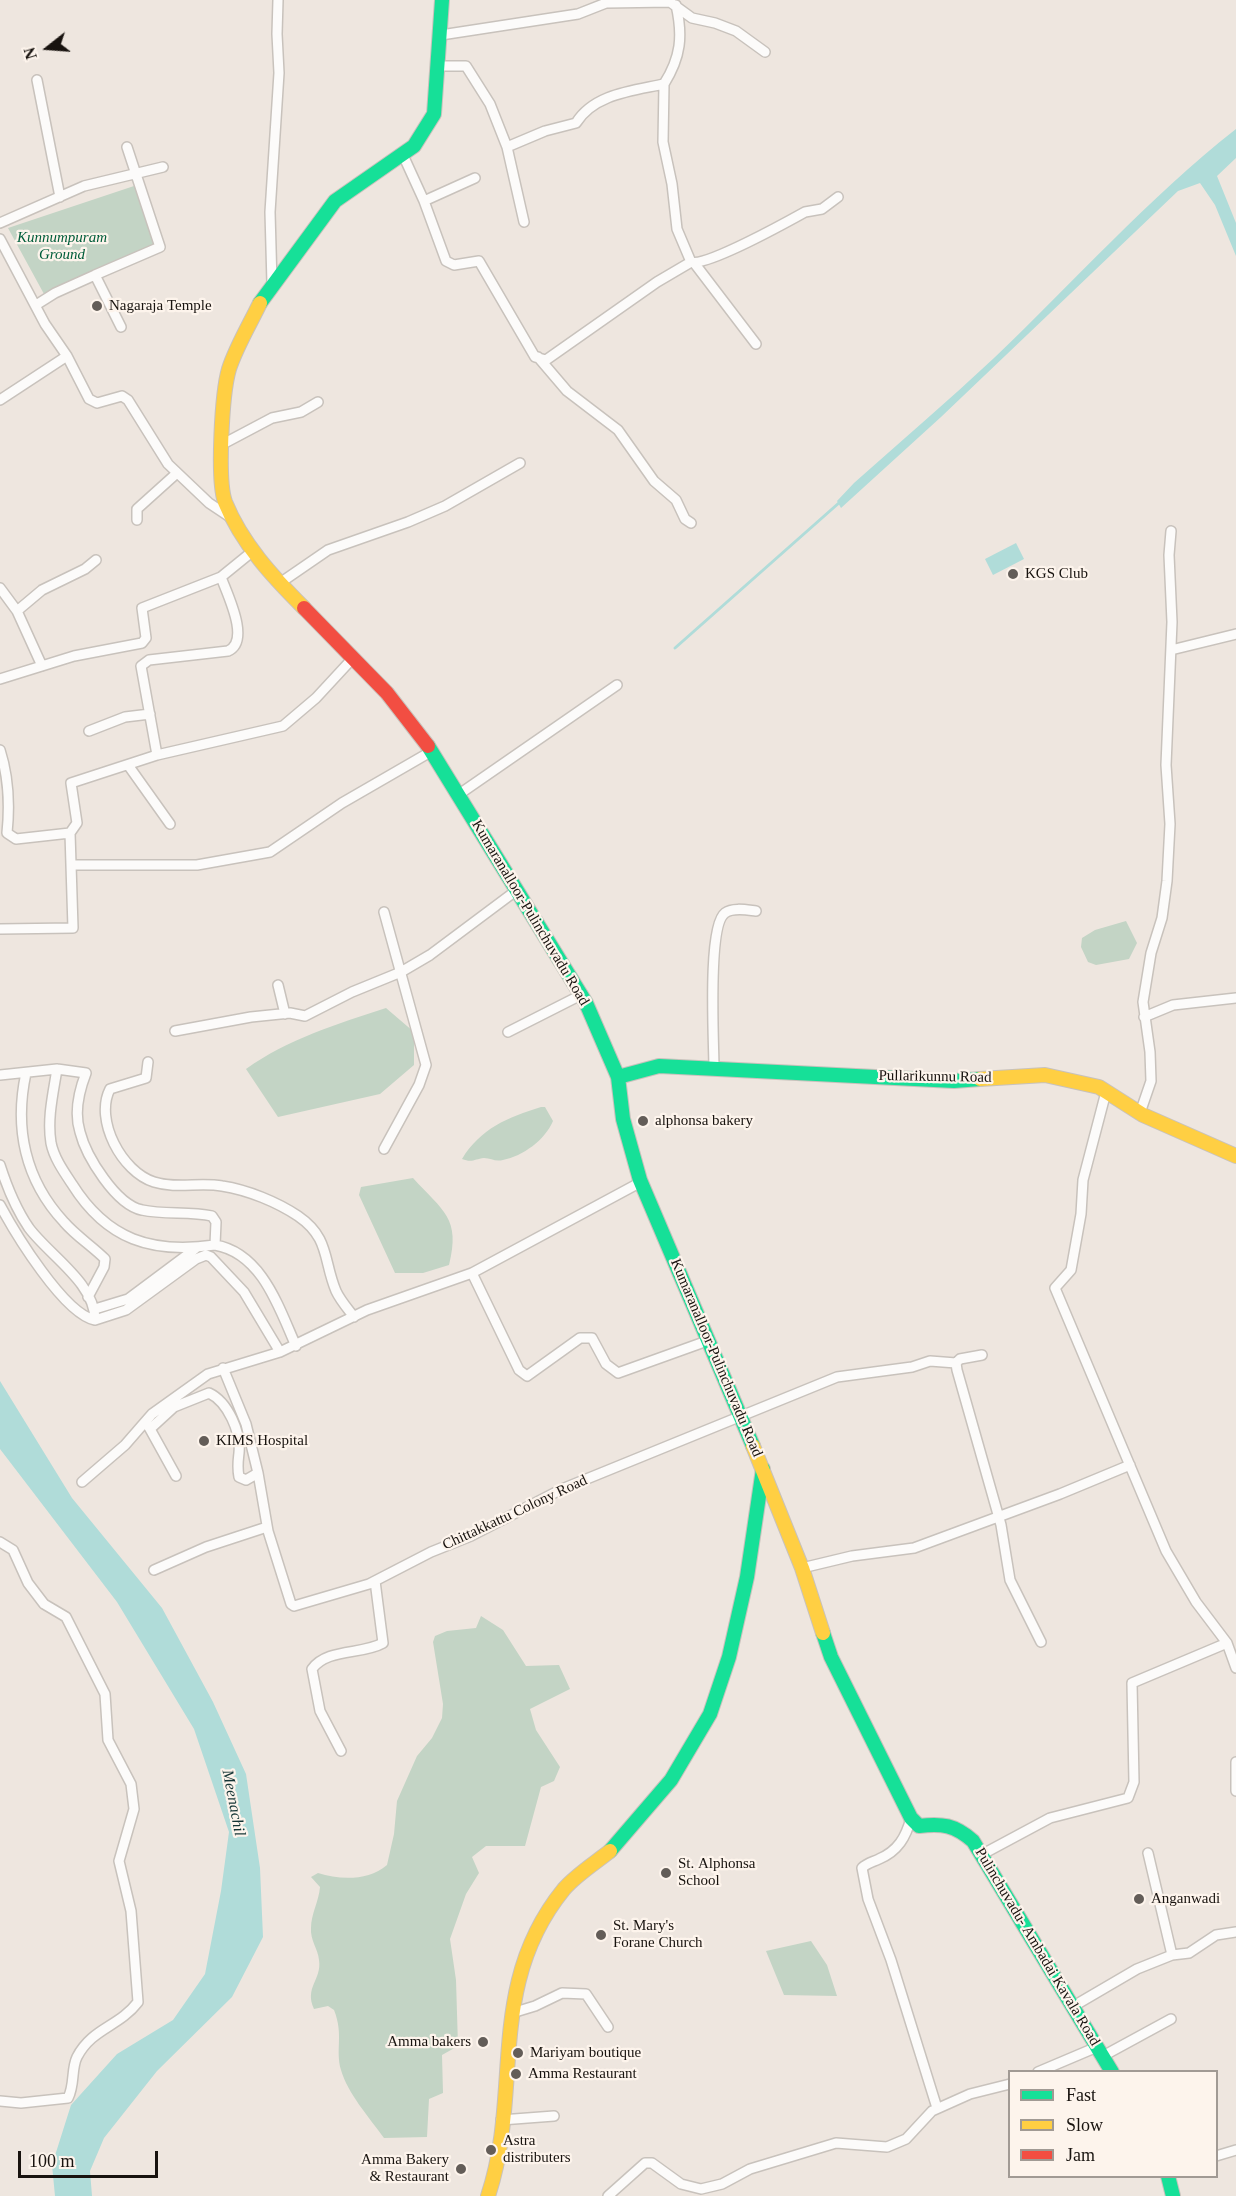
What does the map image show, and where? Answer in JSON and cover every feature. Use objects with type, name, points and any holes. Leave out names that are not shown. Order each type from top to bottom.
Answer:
[{"type":"main road","name":"Kumaranalloor-Pulinchuvadu Road","points":[[442,0],[434,114],[414,146],[335,201],[272,284],[229,370],[221,445],[224,499],[233,519],[253,551],[280,583],[387,693],[432,751],[581,996],[618,1077],[623,1119],[641,1182],[738,1416],[763,1467]]},
{"type":"main road","name":"Pullarikunnu Road","points":[[618,1077],[659,1066],[954,1081],[1045,1075],[1074,1080],[1106,1092],[1140,1113],[1236,1156]]},
{"type":"main road","points":[[763,1467],[802,1568],[831,1657],[911,1818]]},
{"type":"main road","points":[[488,2196],[498,2166],[512,2013],[518,1975],[544,1919],[565,1888],[614,1848],[671,1780],[710,1714],[729,1657],[747,1577],[763,1467]]},
{"type":"main road","name":"Pulinchuvadu- Ambadai Kavala Road","points":[[911,1818],[919,1826],[945,1823],[958,1826],[973,1841],[1111,2070]]},
{"type":"main road","points":[[1168,2178],[1173,2196]]},
{"type":"street","points":[[272,284],[270,212],[279,73],[278,0]]},
{"type":"street","points":[[441,35],[578,14],[607,2],[670,2],[692,18],[736,31],[765,52]]},
{"type":"street","points":[[676,5],[682,32],[674,68],[664,84],[663,141],[672,184],[676,229],[693,263],[756,344]]},
{"type":"street","points":[[438,66],[466,66],[490,104],[507,147],[524,222]]},
{"type":"street","points":[[37,80],[60,197]]},
{"type":"street","points":[[507,147],[545,131],[576,123],[585,109],[602,100],[664,84]]},
{"type":"street","points":[[36,305],[55,293],[160,246],[127,147]]},
{"type":"street","points":[[403,155],[424,201],[446,261],[454,265],[479,261],[517,330],[548,373],[567,391],[618,430],[654,481],[676,500],[685,519],[691,523]]},
{"type":"street","points":[[0,223],[108,179],[135,175],[163,167]]},
{"type":"street","points":[[424,201],[475,178]]},
{"type":"street","points":[[538,357],[546,360],[639,293],[693,263],[714,258],[805,212],[822,209],[838,197]]},
{"type":"street","points":[[0,239],[45,324],[67,356],[92,402],[122,396],[128,400],[157,448],[177,473],[208,503],[233,519]]},
{"type":"street","points":[[95,275],[121,327]]},
{"type":"street","points":[[0,400],[67,356]]},
{"type":"street","points":[[221,445],[272,418],[301,412],[318,402]]},
{"type":"street","points":[[280,583],[328,550],[436,510],[520,463]]},
{"type":"street","points":[[137,520],[137,509],[177,473]]},
{"type":"street","points":[[1140,1113],[1150,1081],[1149,1042],[1143,1002],[1147,973],[1162,918],[1167,881],[1170,824],[1167,719],[1171,650],[1171,531]]},
{"type":"street","points":[[157,755],[140,670],[142,643],[146,638],[142,608],[221,577],[253,551]]},
{"type":"street","points":[[17,611],[42,590],[85,569],[96,560]]},
{"type":"street","points":[[142,664],[149,660],[228,651],[234,647],[237,641],[237,623],[221,577]]},
{"type":"street","points":[[0,588],[17,611],[42,666]]},
{"type":"street","points":[[1171,650],[1236,634]]},
{"type":"street","points":[[0,679],[74,656],[142,643]]},
{"type":"street","points":[[0,929],[73,928],[70,833],[77,823],[71,783],[157,755],[243,737],[290,723],[353,658]]},
{"type":"street","points":[[458,795],[617,685]]},
{"type":"street","points":[[88,731],[125,717],[150,714]]},
{"type":"street","points":[[0,750],[6,771],[10,806],[7,833],[16,839],[70,833]]},
{"type":"street","points":[[71,865],[197,865],[270,852],[342,803],[432,751]]},
{"type":"street","points":[[128,765],[170,824]]},
{"type":"street","points":[[175,1031],[285,1014],[305,1016],[352,992],[401,972],[430,955],[517,890]]},
{"type":"street","points":[[714,1069],[714,956],[718,920],[726,911],[737,909],[756,911]]},
{"type":"street","points":[[384,912],[426,1065],[419,1085],[384,1149]]},
{"type":"street","points":[[278,985],[285,1014]]},
{"type":"street","points":[[508,1032],[581,996]]},
{"type":"street","points":[[1144,1017],[1173,1005],[1236,998]]},
{"type":"street","points":[[148,1062],[146,1078],[110,1089],[105,1097],[106,1124],[126,1159],[141,1177],[153,1182],[182,1186],[221,1186],[250,1193],[298,1216],[321,1237],[336,1292],[354,1317]]},
{"type":"street","points":[[57,1070],[50,1108],[51,1145],[81,1198],[105,1224],[138,1242],[195,1249],[215,1245],[242,1256],[260,1275],[274,1297],[296,1346]]},
{"type":"street","points":[[0,1075],[57,1070],[86,1073],[78,1100],[79,1131],[95,1164],[111,1187],[141,1210],[212,1216],[216,1222],[215,1245]]},
{"type":"street","points":[[26,1073],[20,1113],[21,1128],[33,1174],[65,1224],[105,1259],[104,1267],[87,1297]]},
{"type":"street","points":[[1106,1092],[1083,1180],[1081,1214],[1071,1270],[1055,1288],[1099,1387],[1166,1551],[1196,1602],[1227,1643],[1236,1668]]},
{"type":"street","points":[[0,1165],[19,1212],[45,1247],[76,1278],[95,1309],[95,1320]]},
{"type":"street","points":[[82,1482],[208,1374],[296,1346],[367,1310],[472,1274],[641,1182]]},
{"type":"street","points":[[0,1205],[21,1244],[81,1316],[95,1320],[126,1310],[188,1264],[206,1255],[244,1292],[280,1352]]},
{"type":"street","points":[[95,1309],[128,1299],[195,1249]]},
{"type":"street","points":[[472,1274],[519,1370],[526,1376],[580,1338],[592,1338],[606,1364],[618,1373],[707,1341]]},
{"type":"street","name":"Chittakkattu Colony Road","points":[[267,1527],[292,1606],[375,1581],[431,1552],[471,1536],[562,1489],[837,1377],[912,1367],[930,1361],[956,1363],[960,1359],[982,1355]]},
{"type":"street","points":[[956,1363],[997,1515],[1010,1580],[1041,1642]]},
{"type":"street","points":[[154,1570],[206,1547],[267,1527],[258,1473],[246,1424],[223,1368]]},
{"type":"street","points":[[147,1425],[174,1407],[209,1393],[220,1399],[234,1425],[239,1453],[237,1464],[239,1477],[246,1480],[258,1473]]},
{"type":"street","points":[[147,1425],[176,1476]]},
{"type":"street","points":[[802,1568],[852,1556],[914,1548],[997,1515],[1060,1494],[1130,1465]]},
{"type":"street","points":[[0,1542],[13,1550],[28,1583],[44,1604],[66,1617],[105,1694],[108,1740],[131,1784],[134,1801],[134,1809],[119,1861],[131,1911],[138,2002],[114,2025],[102,2028],[76,2059],[74,2087],[68,2098],[21,2103],[0,2101]]},
{"type":"street","points":[[341,1751],[320,1711],[312,1669],[317,1662],[347,1652],[375,1648],[383,1643],[375,1581]]},
{"type":"street","points":[[981,1855],[1050,1818],[1128,1798],[1134,1782],[1132,1683],[1227,1643]]},
{"type":"street","points":[[1236,1762],[1236,1791]]},
{"type":"street","points":[[911,1818],[899,1846],[890,1854],[862,1868],[868,1899],[891,1960],[937,2108]]},
{"type":"street","points":[[1148,1853],[1172,1955]]},
{"type":"street","points":[[1072,2007],[1137,1969],[1172,1955],[1188,1953],[1216,1935],[1236,1932]]},
{"type":"street","points":[[512,2013],[535,2006],[562,1992],[586,1994],[608,2027]]},
{"type":"street","points":[[1044,2070],[1100,2051],[1171,2019]]},
{"type":"street","points":[[609,2196],[645,2163],[652,2163],[681,2184],[701,2189],[722,2184],[750,2169],[836,2143],[887,2146],[906,2139],[932,2110],[970,2094],[1008,2084]]},
{"type":"street","points":[[501,2120],[554,2116]]},
{"type":"street","points":[[1218,2155],[1236,2150]]},
{"type":"green space","name":"Kunnumpuram Ground","points":[[137,185],[158,245],[44,294],[8,228]]},
{"type":"green space","points":[[1126,921],[1137,943],[1129,959],[1096,965],[1088,962],[1081,947],[1082,938],[1095,930]]},
{"type":"green space","points":[[386,1008],[414,1032],[414,1065],[380,1094],[278,1117],[246,1069],[296,1041],[331,1026]]},
{"type":"green space","points":[[545,1107],[553,1121],[545,1135],[526,1151],[500,1160],[462,1159],[486,1132],[517,1115]]},
{"type":"green space","points":[[413,1178],[447,1216],[453,1236],[449,1265],[423,1273],[395,1273],[359,1195],[361,1187]]},
{"type":"green space","points":[[481,1616],[503,1630],[526,1666],[559,1665],[570,1689],[530,1709],[536,1730],[560,1767],[554,1781],[541,1787],[525,1846],[486,1846],[472,1857],[479,1873],[466,1894],[450,1939],[456,1980],[458,2046],[442,2055],[443,2093],[429,2099],[427,2137],[384,2138],[344,2079],[339,2062],[338,2027],[334,2010],[328,2006],[314,2009],[311,2001],[319,1967],[311,1923],[320,1887],[311,1877],[318,1873],[354,1878],[371,1874],[387,1865],[394,1834],[397,1801],[417,1756],[432,1738],[442,1718],[443,1704],[433,1642],[435,1636],[447,1631],[476,1628]]},
{"type":"green space","points":[[811,1941],[827,1965],[837,1996],[784,1995],[766,1951]]},
{"type":"water","points":[[1236,129],[1236,158],[1217,176],[1236,223],[1236,256],[1215,205],[1200,183],[1178,191],[941,417],[841,508],[837,501],[854,483],[994,358],[1172,183]]},
{"type":"water","points":[[1016,543],[1024,559],[993,575],[985,559]]},
{"type":"water","name":"Meenachil","points":[[0,1381],[72,1498],[162,1608],[213,1702],[246,1774],[260,1868],[263,1937],[232,1997],[157,2071],[104,2138],[90,2171],[92,2196],[55,2196],[52,2165],[71,2105],[117,2054],[173,2020],[205,1974],[221,1891],[229,1832],[194,1729],[117,1602],[0,1449]]},
{"type":"waterway","points":[[675,648],[840,502]]},
{"type":"traffic: fast","points":[[260,303],[335,201],[414,146],[434,114],[442,0]]},
{"type":"traffic: fast","points":[[428,746],[586,1003],[618,1077],[623,1119],[640,1180],[753,1446]]},
{"type":"traffic: fast","points":[[618,1077],[659,1066],[954,1081],[980,1079]]},
{"type":"traffic: fast","points":[[610,1851],[671,1780],[710,1714],[729,1657],[747,1577],[763,1469]]},
{"type":"traffic: fast","points":[[823,1633],[831,1657],[911,1818],[919,1826],[941,1825],[954,1828],[973,1841],[1111,2070]]},
{"type":"traffic: fast","points":[[1168,2178],[1173,2196]]},
{"type":"traffic: slow","points":[[260,303],[235,352],[226,381],[221,436],[223,491],[232,517],[249,546],[304,608]]},
{"type":"traffic: slow","points":[[980,1079],[1045,1075],[1099,1087],[1143,1115],[1236,1156]]},
{"type":"traffic: slow","points":[[753,1446],[802,1568],[823,1633]]},
{"type":"traffic: slow","points":[[488,2196],[498,2157],[504,2117],[514,2001],[524,1963],[539,1926],[564,1889],[610,1851]]},
{"type":"traffic: jam","points":[[304,608],[387,693],[428,746]]},
{"type":"place","name":"Nagaraja Temple","points":[[97,306]]},
{"type":"place","name":"KGS Club","points":[[1013,574]]},
{"type":"place","name":"alphonsa bakery","points":[[643,1121]]},
{"type":"place","name":"KIMS Hospital","points":[[204,1441]]},
{"type":"place","name":"St. Alphonsa School","points":[[666,1873]]},
{"type":"place","name":"Anganwadi","points":[[1139,1899]]},
{"type":"place","name":"St. Mary's Forane Church","points":[[601,1935]]},
{"type":"place","name":"Amma bakers","points":[[483,2042]]},
{"type":"place","name":"Mariyam boutique","points":[[518,2053]]},
{"type":"place","name":"Amma Restaurant","points":[[516,2074]]},
{"type":"place","name":"Astra distributers","points":[[491,2150]]},
{"type":"place","name":"Amma Bakery & Restaurant","points":[[461,2169]]}]
